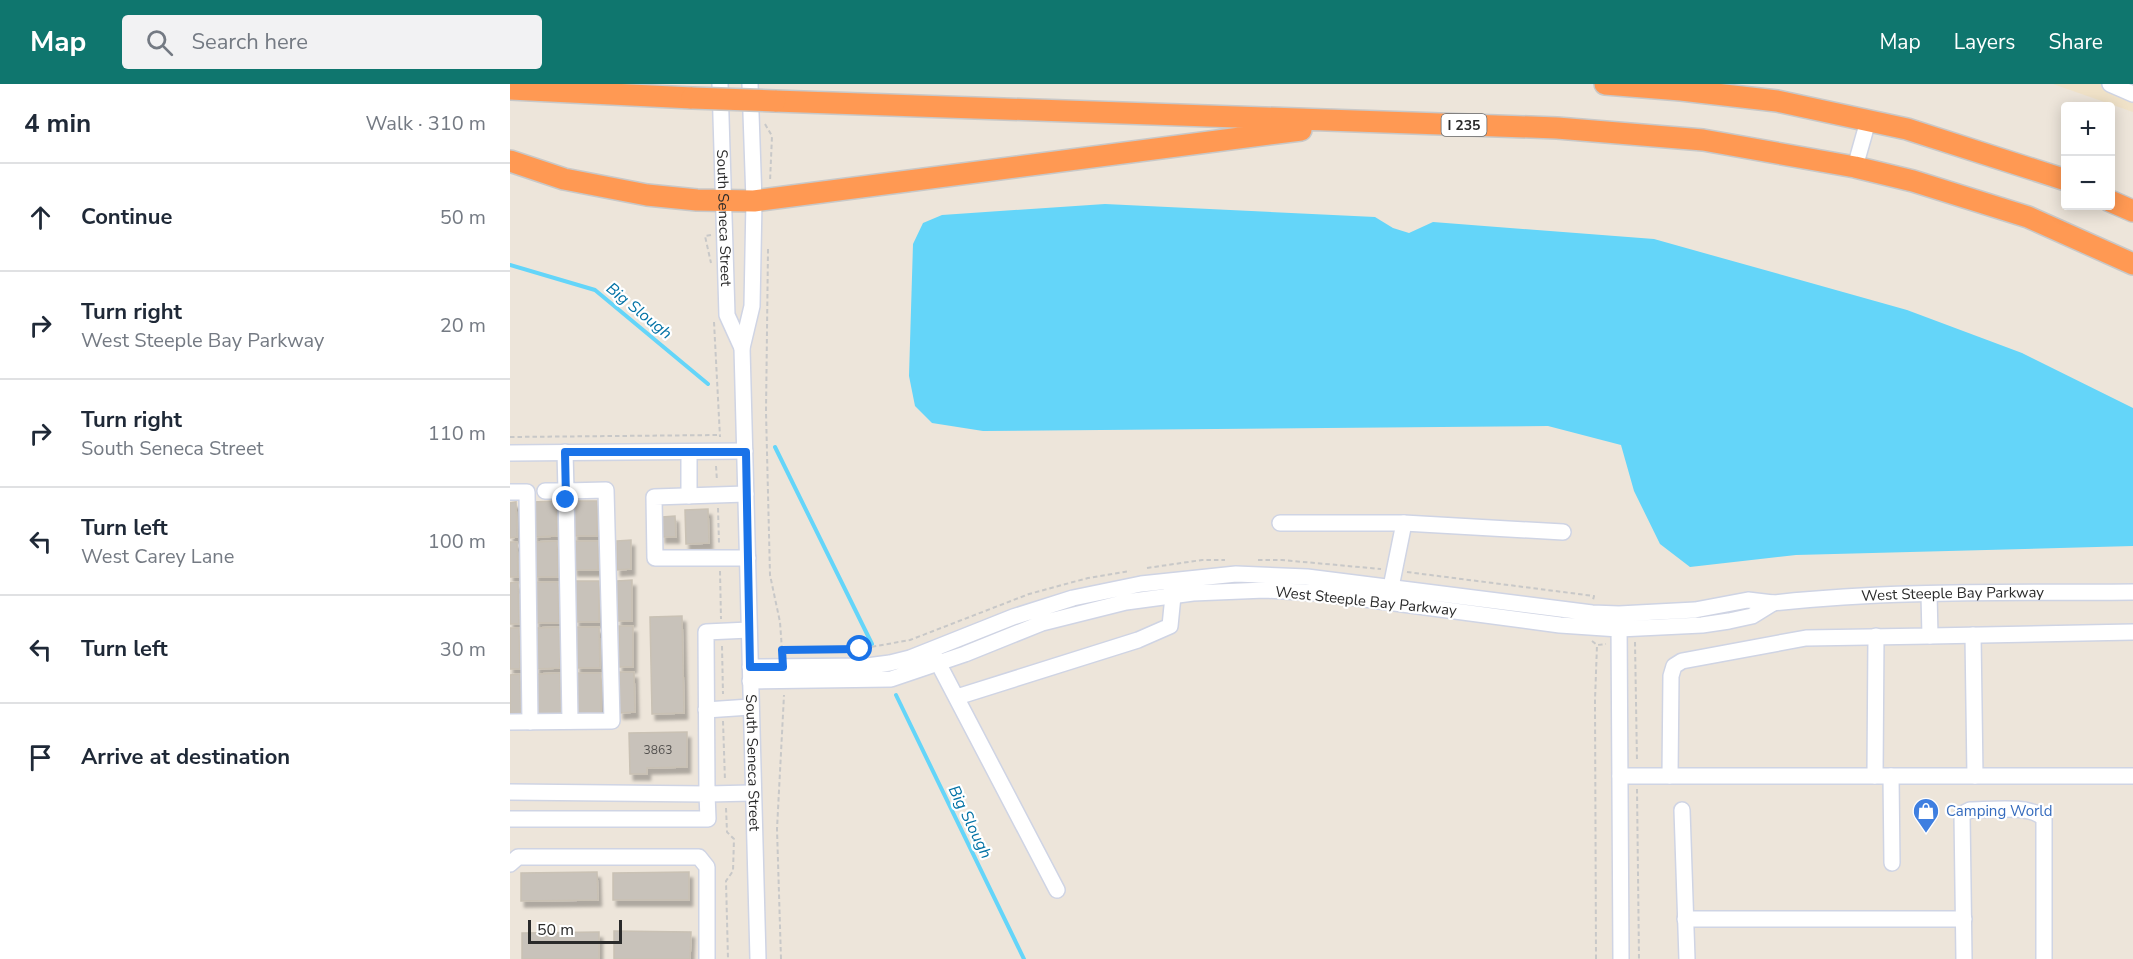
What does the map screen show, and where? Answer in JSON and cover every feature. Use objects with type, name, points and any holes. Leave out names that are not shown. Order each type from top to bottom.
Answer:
[{"type":"highway","points":[[1605,84],[1777,101],[1907,129],[2061,178]]},
{"type":"highway","name":"I 235","points":[[510,89],[692,98],[1557,128],[1703,140],[1855,167],[1913,182],[2028,217],[2133,264]]},
{"type":"highway","points":[[510,161],[564,179],[616,189],[657,196],[723,201],[1362,122]]},
{"type":"highway","points":[[2115,203],[2133,211]]},
{"type":"street","name":"South Seneca Street","points":[[720,84],[727,315],[742,348]]},
{"type":"street","name":"South Seneca Street","points":[[750,84],[762,195],[752,306],[742,348],[758,959]]},
{"type":"street","points":[[2110,84],[2133,94]]},
{"type":"street","points":[[1855,167],[1868,121]]},
{"type":"street","points":[[565,452],[570,721]]},
{"type":"street","points":[[689,452],[689,496]]},
{"type":"street","points":[[510,453],[746,452]]},
{"type":"street","points":[[510,722],[612,721],[606,490],[546,491]]},
{"type":"street","points":[[510,492],[527,492],[530,722]]},
{"type":"street","points":[[746,494],[654,496],[655,558],[748,558]]},
{"type":"street","points":[[1280,523],[1404,524],[1563,532]]},
{"type":"street","points":[[1392,603],[1391,586],[1404,524]]},
{"type":"street","name":"West Steeple Bay Parkway","points":[[750,674],[891,679],[1013,617],[1073,598],[1141,584],[1236,574],[1270,574],[1391,586],[1592,613],[1619,622]]},
{"type":"street","points":[[957,697],[1138,640],[1170,626],[1173,596],[1169,580]]},
{"type":"street","name":"West Steeple Bay Parkway","points":[[935,657],[1042,623],[1126,602],[1173,596],[1266,590],[1319,593],[1560,625],[1619,622],[1671,628],[1729,621],[1752,616],[1773,603],[1820,598],[1929,594],[2133,592]]},
{"type":"street","points":[[1929,594],[1929,636]]},
{"type":"street","points":[[1619,622],[1621,959]]},
{"type":"street","points":[[510,819],[708,819],[706,632],[749,630]]},
{"type":"street","points":[[1670,776],[1671,675],[1674,666],[1682,661],[1806,638],[2133,632]]},
{"type":"street","points":[[1973,635],[1975,776]]},
{"type":"street","points":[[1876,636],[1883,776],[1892,863]]},
{"type":"street","points":[[935,657],[1057,890]]},
{"type":"street","points":[[706,710],[750,707]]},
{"type":"street","points":[[1620,776],[2133,776]]},
{"type":"street","points":[[510,792],[752,793]]},
{"type":"street","points":[[1682,810],[1687,959]]},
{"type":"street","points":[[1964,959],[1962,814],[1970,810],[2026,810],[2039,813],[2044,819],[2044,959]]},
{"type":"street","points":[[510,864],[518,857],[699,857],[707,867],[707,959]]},
{"type":"street","points":[[1685,920],[1964,919]]},
{"type":"path","points":[[762,195],[772,136],[765,123]]},
{"type":"path","points":[[711,235],[705,236],[711,263]]},
{"type":"path","points":[[768,246],[766,412],[770,575],[780,622],[783,674],[777,829],[781,959]]},
{"type":"path","points":[[714,320],[720,435],[716,465],[725,794],[727,832],[734,839],[733,871],[726,881],[728,959]]},
{"type":"path","points":[[510,437],[720,435]]},
{"type":"path","points":[[1143,569],[1202,560],[1225,560]]},
{"type":"path","points":[[1248,560],[1282,560],[1395,570],[1594,596],[1592,613]]},
{"type":"path","points":[[782,650],[860,649],[910,640],[1029,594],[1088,578],[1132,571]]},
{"type":"path","points":[[1596,959],[1594,700],[1597,645]]},
{"type":"shaded area","points":[[2053,84],[2133,84],[2133,112],[2115,106],[2115,102],[2104,102]]},
{"type":"water","points":[[1105,204],[1375,217],[1393,228],[1409,233],[1433,222],[1654,239],[1907,310],[2022,353],[2133,408],[2133,546],[1796,555],[1690,567],[1660,544],[1634,491],[1621,445],[1548,426],[983,431],[932,423],[915,406],[909,376],[913,244],[923,223],[942,215]]},
{"type":"building","points":[[556,501],[557,536],[534,537],[533,502]]},
{"type":"building","points":[[574,501],[597,501],[597,536],[574,536]]},
{"type":"building","points":[[516,502],[517,537],[510,538],[510,503]]},
{"type":"building","points":[[708,509],[709,543],[686,544],[685,510]]},
{"type":"building","points":[[675,516],[676,537],[662,537],[662,517]]},
{"type":"building","points":[[631,540],[631,569],[617,570],[617,541]]},
{"type":"building","points":[[557,541],[558,577],[535,577],[534,542]]},
{"type":"building","points":[[573,541],[598,541],[598,570],[574,570]]},
{"type":"building","points":[[510,542],[517,542],[518,577],[510,577]]},
{"type":"building","points":[[632,580],[632,621],[618,621],[617,581]]},
{"type":"building","points":[[575,581],[599,581],[599,622],[576,622]]},
{"type":"building","points":[[518,582],[519,624],[510,624],[510,583]]},
{"type":"building","points":[[535,582],[558,582],[559,623],[536,623]]},
{"type":"building","points":[[682,616],[684,713],[652,714],[650,617]]},
{"type":"building","points":[[619,626],[633,626],[633,667],[619,667]]},
{"type":"building","points":[[559,627],[560,668],[536,669],[536,628]]},
{"type":"building","points":[[576,627],[599,627],[600,668],[577,668]]},
{"type":"building","points":[[510,628],[519,628],[520,669],[510,669]]},
{"type":"building","points":[[619,672],[634,672],[635,712],[620,713]]},
{"type":"building","points":[[560,673],[561,714],[538,715],[537,674]]},
{"type":"building","points":[[577,673],[601,673],[601,713],[578,714]]},
{"type":"building","points":[[520,674],[521,715],[510,715],[510,675]]},
{"type":"building","points":[[687,732],[687,767],[647,768],[647,774],[630,774],[629,733]]},
{"type":"building","points":[[597,872],[598,900],[521,901],[521,873]]},
{"type":"building","points":[[689,872],[689,900],[613,900],[613,873]]},
{"type":"building","points":[[614,931],[691,932],[690,959],[614,959]]},
{"type":"building","points":[[599,932],[599,959],[522,959],[522,933]]},
{"type":"waterway","name":"Big Slough","points":[[510,265],[595,290],[708,384]]},
{"type":"waterway","name":"Big Slough","points":[[775,447],[872,644]]},
{"type":"waterway","name":"Big Slough","points":[[896,695],[1024,959]]},
{"type":"place","name":"Camping World","points":[[1926,834]]},
{"type":"route","points":[[566,500],[565,452],[746,452],[750,667],[783,667],[782,650],[860,649]]}]
